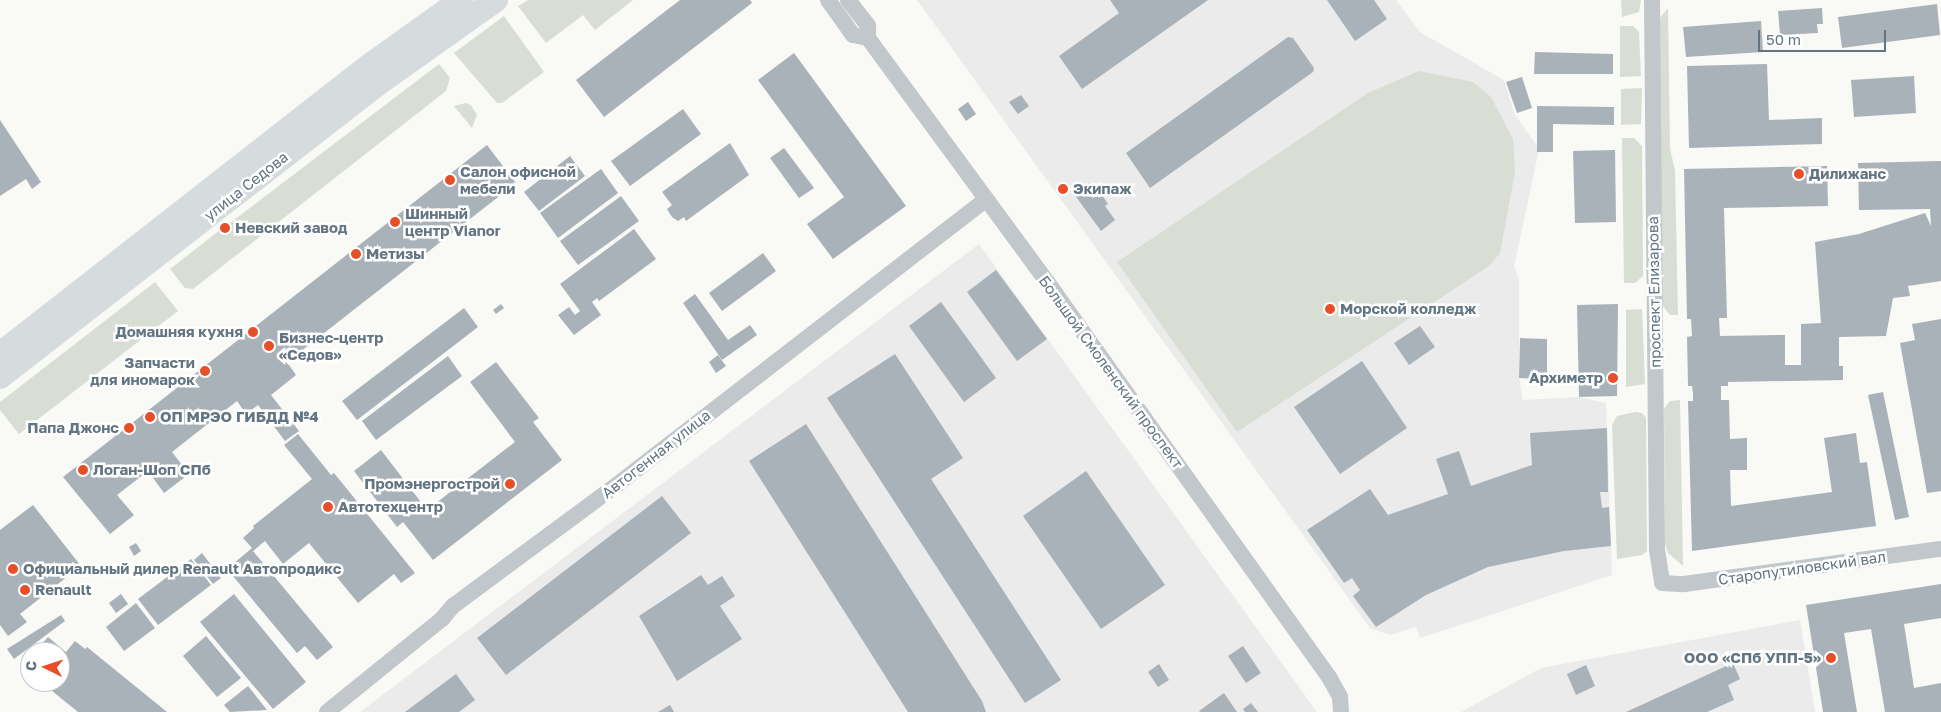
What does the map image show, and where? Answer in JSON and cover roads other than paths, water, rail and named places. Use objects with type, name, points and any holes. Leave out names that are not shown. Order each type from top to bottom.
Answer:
[{"type":"main road","name":"улица Седова","points":[[0,354],[370,65],[461,0]]},
{"type":"main road","name":"улица Седова","points":[[0,377],[382,81],[496,0]]},
{"type":"street","name":"Большой Смоленский проспект","points":[[828,0],[853,35],[868,38]]},
{"type":"street","name":"Большой Смоленский проспект","points":[[848,0],[868,26],[868,38],[1329,677],[1340,696],[1341,712]]},
{"type":"street","name":"проспект Елизарова","points":[[1652,0],[1658,550],[1662,583]]},
{"type":"street","name":"Автогенная улица","points":[[327,712],[442,619],[453,606],[623,480],[986,199]]},
{"type":"street","name":"Старопутиловский вал","points":[[1662,583],[1684,584],[1941,549]]},
{"type":"place","name":"Дилижанс","points":[[1799,174]]},
{"type":"place","name":"Салон офисной мебели","points":[[450,180]]},
{"type":"place","name":"Экипаж","points":[[1063,189]]},
{"type":"place","name":"Шинный центр Vianor","points":[[395,222]]},
{"type":"place","name":"Невский завод","points":[[225,228]]},
{"type":"place","name":"Метизы","points":[[356,254]]},
{"type":"place","name":"Морской колледж","points":[[1330,309]]},
{"type":"place","name":"Домашняя кухня","points":[[253,332]]},
{"type":"place","name":"Бизнес-центр «Седов»","points":[[269,346]]},
{"type":"place","name":"Запчасти для иномарок","points":[[205,371]]},
{"type":"place","name":"Архиметр","points":[[1613,378]]},
{"type":"place","name":"ОП МРЭО ГИБДД №4","points":[[150,417]]},
{"type":"place","name":"Папа Джонс","points":[[129,428]]},
{"type":"place","name":"Логан-Шоп СПб","points":[[83,470]]},
{"type":"place","name":"Промэнергострой","points":[[510,484]]},
{"type":"place","name":"Автотехцентр","points":[[328,507]]},
{"type":"place","name":"Официальный дилер Renault Автопродикс","points":[[13,569]]},
{"type":"place","name":"Renault","points":[[25,590]]},
{"type":"place","name":"ООО «СПб УПП-5»","points":[[1831,658]]}]
